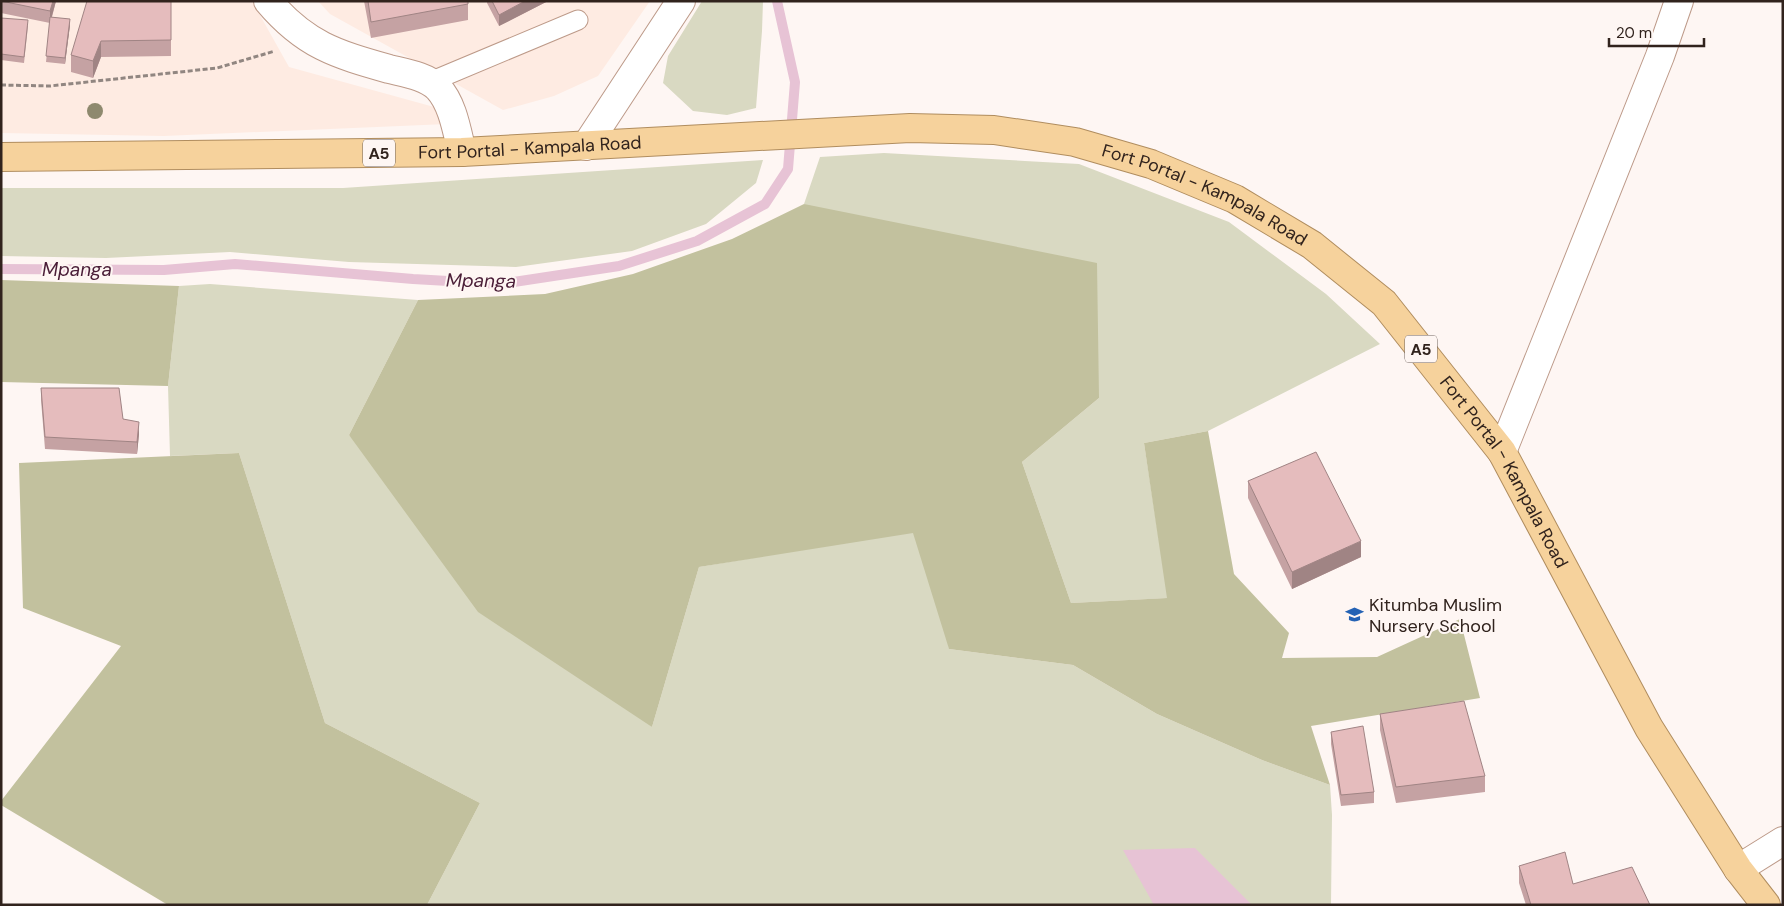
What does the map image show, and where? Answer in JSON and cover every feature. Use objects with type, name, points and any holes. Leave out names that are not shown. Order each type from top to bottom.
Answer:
[{"type":"highway","name":"Fort Portal - Kampala Road","points":[[1,156],[462,152],[910,128],[994,130],[1075,142],[1150,164],[1235,199],[1312,245],[1384,303],[1502,452],[1649,728],[1738,869],[1766,905]]},
{"type":"street","points":[[268,1],[278,13],[311,41],[332,51],[430,82],[445,98],[452,115],[462,152]]},
{"type":"street","points":[[586,146],[681,1]]},
{"type":"street","points":[[1502,452],[1657,64],[1679,1]]},
{"type":"street","points":[[1738,869],[1783,842]]},
{"type":"lane","points":[[430,82],[578,20]]},
{"type":"path","points":[[1,85],[50,86],[217,68],[311,41]]},
{"type":"shaded area","points":[[1,1],[252,1],[289,67],[445,110],[447,124],[164,136],[1,133]]},
{"type":"shaded area","points":[[318,1],[650,1],[598,76],[554,96],[503,110],[330,14]]},
{"type":"shaded area","points":[[1195,848],[1252,905],[1154,905],[1123,850]]},
{"type":"green space","points":[[702,1],[763,1],[756,108],[727,115],[693,111],[663,83],[668,56]]},
{"type":"green space","points":[[884,153],[1079,164],[1229,222],[1326,294],[1380,344],[1208,431],[1144,443],[1168,598],[1071,603],[1022,462],[1099,398],[804,204],[820,157]]},
{"type":"green space","points":[[763,160],[756,183],[706,224],[632,251],[516,267],[349,262],[230,252],[106,258],[1,256],[1,188],[343,188]]},
{"type":"green space","points":[[804,204],[1097,263],[1099,398],[1022,462],[1071,603],[1167,598],[1144,443],[1208,431],[1234,574],[1289,633],[1282,658],[1377,657],[1460,619],[1480,698],[1311,726],[1330,785],[1262,760],[1157,714],[1073,665],[949,649],[913,533],[699,567],[652,727],[478,612],[349,435],[418,300],[545,294],[633,274],[732,239]]},
{"type":"green space","points":[[1,280],[179,286],[168,386],[1,382]]},
{"type":"green space","points":[[210,284],[418,300],[349,435],[652,727],[699,567],[939,526],[949,649],[1073,665],[1157,714],[1262,760],[1330,785],[1332,815],[1331,905],[427,905],[480,803],[325,723],[239,453],[170,456],[168,386],[179,286]]},
{"type":"green space","points":[[239,453],[325,723],[480,803],[427,905],[168,905],[1,805],[1,801],[121,646],[23,608],[19,463]]},
{"type":"building","points":[[1,1],[53,1],[50,11]]},
{"type":"building","points":[[87,1],[171,1],[171,40],[101,41],[93,61],[71,55]]},
{"type":"building","points":[[368,1],[468,1],[468,4],[371,22]]},
{"type":"building","points":[[492,1],[525,1],[499,15]]},
{"type":"building","points":[[50,17],[70,19],[65,58],[46,56]]},
{"type":"building","points":[[1,18],[28,20],[24,57],[1,54]]},
{"type":"building","points":[[41,388],[119,388],[123,419],[139,422],[137,442],[45,437]]},
{"type":"building","points":[[1316,452],[1361,541],[1292,572],[1248,481]]},
{"type":"building","points":[[1464,701],[1485,776],[1396,787],[1380,714]]},
{"type":"building","points":[[1363,726],[1374,792],[1341,795],[1331,732]]},
{"type":"building","points":[[1565,852],[1573,884],[1632,867],[1650,905],[1531,905],[1519,866]]},
{"type":"waterway","name":"Mpanga","points":[[1,269],[164,270],[235,264],[413,279],[501,284],[619,266],[697,241],[765,204],[788,169],[795,82],[777,1]]},
{"type":"place","name":"Kitumba Muslim Nursery School","points":[[1355,615]]}]
